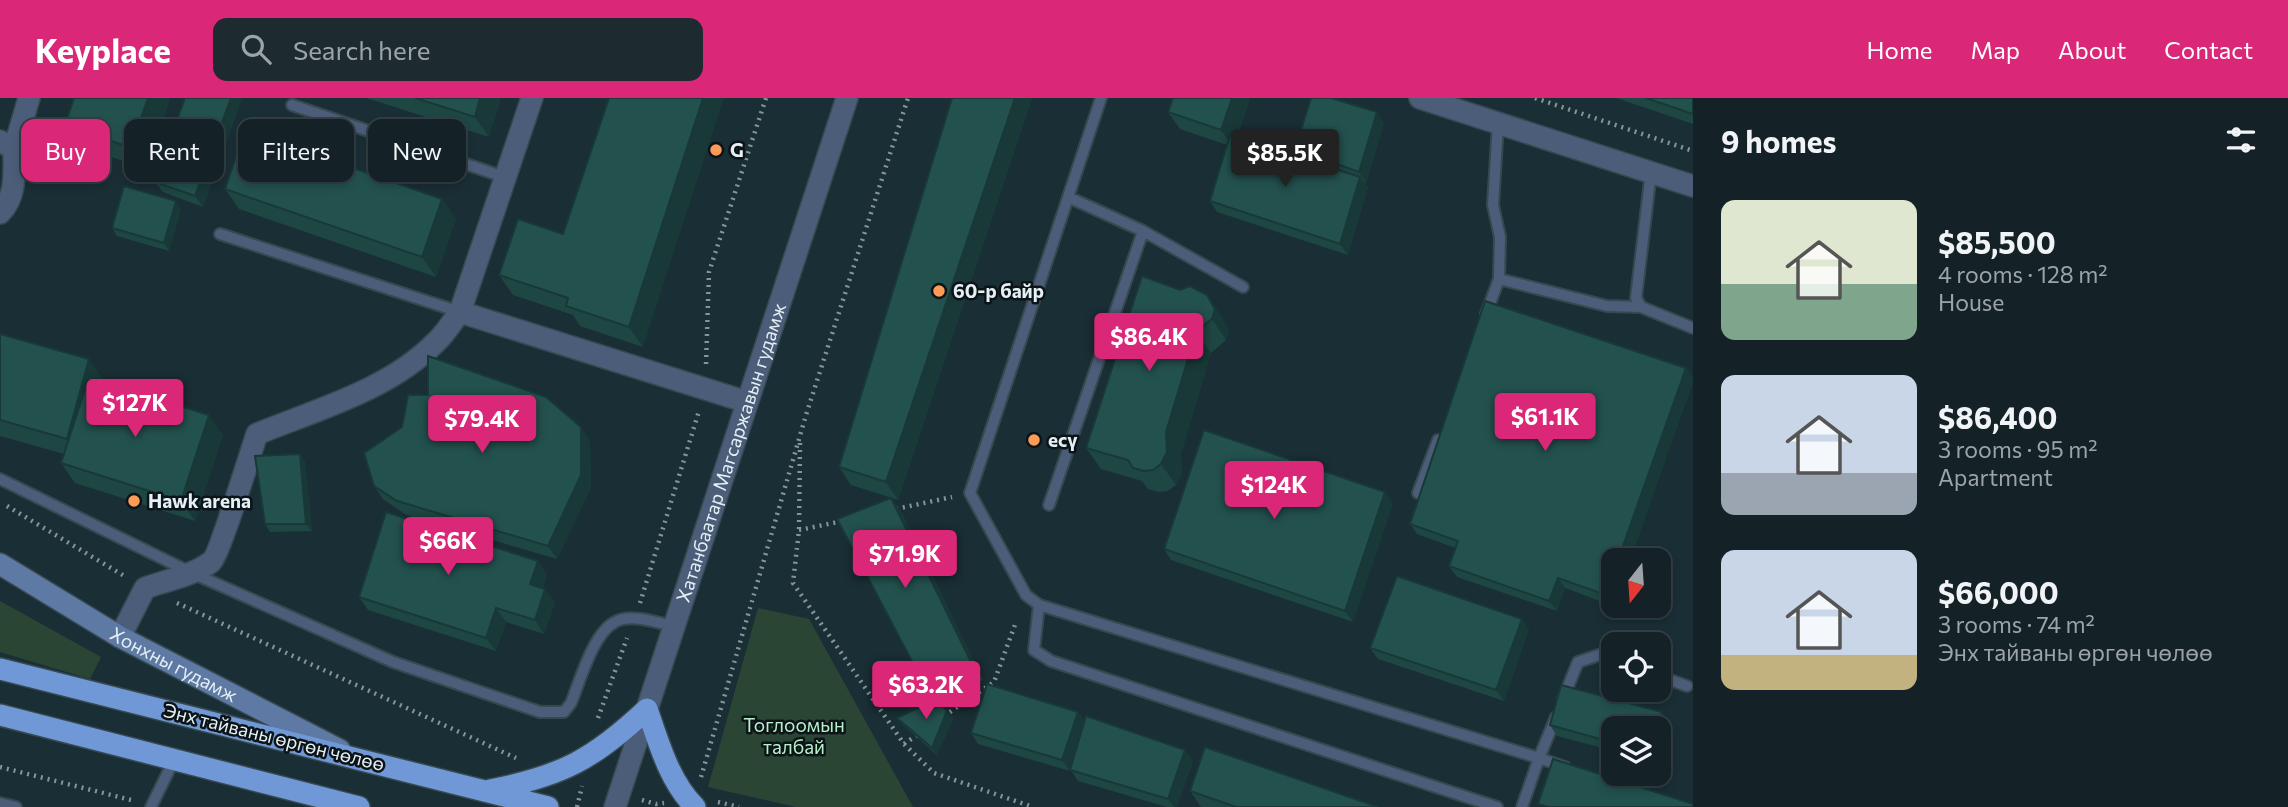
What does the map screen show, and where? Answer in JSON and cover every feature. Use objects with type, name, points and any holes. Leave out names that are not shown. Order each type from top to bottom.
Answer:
[{"type":"highway","name":"Энх тайваны өргөн чөлөө","points":[[0,669],[548,807]]},
{"type":"highway","points":[[484,791],[531,782],[576,764],[614,740],[647,709],[665,762],[686,798],[701,803]]},
{"type":"highway","points":[[0,715],[359,807]]},
{"type":"main road","name":"Хонхны гудамж","points":[[0,564],[120,638],[354,757]]},
{"type":"street","points":[[0,213],[6,207],[13,190],[7,145],[29,98]]},
{"type":"street","points":[[120,638],[145,588],[192,573],[215,560],[257,434],[373,387],[409,366],[438,342],[460,312],[532,98]]},
{"type":"street","name":"Хатанбаатар Магсаржавын гудамж","points":[[615,807],[847,98]]},
{"type":"street","points":[[1420,98],[1448,102],[1498,123],[1693,186]]},
{"type":"street","points":[[460,312],[747,402]]},
{"type":"lane","points":[[1101,98],[970,493],[1026,595],[1039,605],[1576,771]]},
{"type":"lane","points":[[292,105],[507,178]]},
{"type":"lane","points":[[1480,330],[1499,279],[1500,237],[1493,205],[1498,123]]},
{"type":"lane","points":[[1641,307],[1636,298],[1651,172]]},
{"type":"lane","points":[[1068,197],[1143,231],[1243,287]]},
{"type":"lane","points":[[1049,505],[1143,231]]},
{"type":"lane","points":[[220,233],[460,312]]},
{"type":"lane","points":[[1499,279],[1607,306],[1641,307],[1693,328]]},
{"type":"lane","points":[[1418,494],[1442,430]]},
{"type":"lane","points":[[0,479],[192,573],[393,662],[540,712],[564,712],[571,703],[597,639],[614,622],[634,618],[674,626]]},
{"type":"lane","points":[[1039,605],[1034,650],[1051,661],[1497,807]]},
{"type":"lane","points":[[1522,807],[1578,662],[1601,656]]},
{"type":"lane","points":[[1671,680],[1687,686]]},
{"type":"lane","points":[[151,806],[174,760]]},
{"type":"lane","points":[[0,803],[16,807]]},
{"type":"path","points":[[593,730],[634,618],[705,390],[709,272],[766,98]]},
{"type":"path","points":[[699,783],[800,434],[908,98]]},
{"type":"path","points":[[1535,98],[1693,151]]},
{"type":"path","points":[[800,434],[799,530],[793,583],[904,744],[934,773],[1032,807]]},
{"type":"path","points":[[891,510],[970,493]]},
{"type":"path","points":[[0,502],[145,588],[523,762]]},
{"type":"path","points":[[799,530],[851,519]]},
{"type":"path","points":[[938,721],[994,682],[1026,595]]},
{"type":"path","points":[[904,744],[926,728]]},
{"type":"path","points":[[0,768],[151,806]]},
{"type":"path","points":[[577,807],[582,786]]},
{"type":"path","points":[[701,803],[740,807]]},
{"type":"green space","points":[[0,601],[101,657],[90,679],[0,652]]},
{"type":"green space","name":"Тоглоомын талбай","points":[[758,608],[809,619],[913,807],[796,807],[708,787]]},
{"type":"building","points":[[74,98],[148,98],[141,119],[124,119],[124,146],[110,141],[110,119],[67,119]]},
{"type":"building","points":[[185,98],[231,98],[223,119],[178,119]]},
{"type":"building","points":[[415,98],[480,98],[475,117]]},
{"type":"building","points":[[609,98],[703,98],[629,327],[566,306],[568,298],[499,275],[518,219],[563,234]]},
{"type":"building","name":"60-р байр","points":[[952,98],[1015,98],[886,482],[839,467]]},
{"type":"building","points":[[1173,98],[1232,98],[1221,130],[1168,112]]},
{"type":"building","points":[[1311,98],[1331,98],[1377,112],[1359,172],[1295,149]]},
{"type":"building","points":[[1646,98],[1693,98],[1693,114]]},
{"type":"building","points":[[1230,135],[1360,177],[1340,244],[1210,201]]},
{"type":"building","points":[[238,151],[238,182],[354,182],[354,168],[368,173],[368,182],[393,182],[442,199],[422,257],[225,189]]},
{"type":"building","points":[[155,182],[200,182],[195,196]]},
{"type":"building","points":[[124,186],[176,201],[164,243],[112,228]]},
{"type":"building","points":[[1142,276],[1180,290],[1190,286],[1207,295],[1215,309],[1212,319],[1196,332],[1166,432],[1167,452],[1161,464],[1153,470],[1144,471],[1133,468],[1128,460],[1086,448]]},
{"type":"building","points":[[1485,301],[1686,368],[1622,548],[1601,548],[1601,593],[1558,578],[1549,601],[1449,566],[1458,541],[1410,524]]},
{"type":"building","points":[[0,334],[89,359],[67,439],[0,420]]},
{"type":"building","points":[[428,356],[546,397],[581,427],[581,475],[548,546],[397,501],[374,486],[364,453],[402,427],[408,395],[428,395]]},
{"type":"building","points":[[89,377],[209,415],[181,501],[61,463]]},
{"type":"building","points":[[1204,430],[1385,492],[1345,611],[1164,549]]},
{"type":"building","points":[[300,454],[306,524],[265,524],[255,456]]},
{"type":"building","points":[[891,498],[971,662],[925,686],[837,519]]},
{"type":"building","points":[[386,512],[538,561],[530,584],[545,589],[535,620],[496,608],[486,638],[359,597]]},
{"type":"building","points":[[1397,576],[1522,619],[1496,690],[1370,648]]},
{"type":"building","points":[[987,684],[1078,712],[1062,760],[971,733]]},
{"type":"building","points":[[1561,685],[1601,696],[1601,702],[1625,702],[1662,712],[1661,716],[1601,716],[1601,739],[1550,725]]},
{"type":"building","points":[[936,699],[947,711],[932,748],[897,718]]},
{"type":"building","points":[[1086,716],[1185,750],[1168,799],[1070,770]]},
{"type":"building","points":[[1205,747],[1378,807],[1236,807],[1190,791]]},
{"type":"building","points":[[1553,759],[1601,774],[1601,786],[1637,786],[1693,804],[1693,807],[1548,807],[1538,804]]},
{"type":"place","name":"G","points":[[716,150]]},
{"type":"place","name":"60-р байр","points":[[939,291]]},
{"type":"place","name":"есү","points":[[1034,440]]},
{"type":"place","name":"Hawk arena","points":[[134,501]]}]
